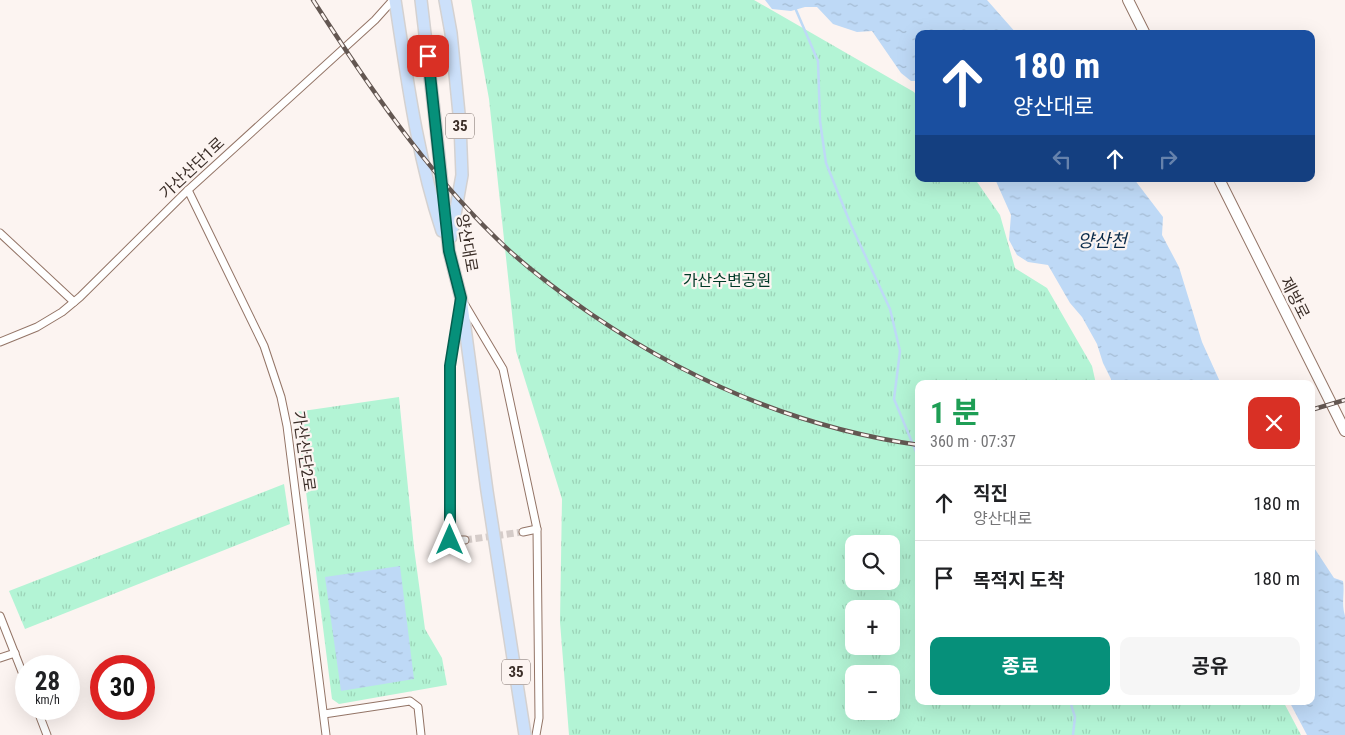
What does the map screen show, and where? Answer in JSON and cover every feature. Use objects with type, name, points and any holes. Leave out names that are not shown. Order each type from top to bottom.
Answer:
[{"type":"main road","name":"35","points":[[394,0],[414,125],[433,204],[449,251]]},
{"type":"main road","name":"양산대로","points":[[421,0],[449,251],[461,298],[487,491],[525,735]]},
{"type":"main road","name":"35","points":[[445,0],[460,124],[462,175],[449,251]]},
{"type":"main road","points":[[1128,0],[1143,30]]},
{"type":"main road","name":"제방로","points":[[1220,182],[1345,431]]},
{"type":"street","name":"가산산단1로","points":[[0,342],[37,327],[62,312],[74,302],[188,190],[375,20],[394,0]]},
{"type":"street","name":"가산산단2로","points":[[188,190],[264,346],[281,397],[287,426],[326,735]]},
{"type":"street","points":[[0,233],[74,302]]},
{"type":"street","points":[[461,298],[503,370],[537,529],[539,718],[536,735]]},
{"type":"street","points":[[461,298],[450,366],[450,540],[465,540]]},
{"type":"street","points":[[523,532],[537,529]]},
{"type":"street","points":[[0,616],[15,653],[0,658]]},
{"type":"street","points":[[324,714],[410,701],[418,708],[421,735]]},
{"type":"street","points":[[41,720],[47,735]]},
{"type":"green space","name":"가산수변공원","points":[[471,0],[754,0],[914,92],[915,182],[977,182],[1000,215],[1015,268],[1047,288],[1092,366],[1095,380],[915,380],[915,705],[1285,705],[1301,735],[569,735],[560,622],[562,499],[516,351],[489,99]]},
{"type":"green space","points":[[399,397],[414,548],[425,629],[442,658],[447,685],[339,704],[332,699],[296,412]]},
{"type":"green space","points":[[284,484],[290,524],[25,629],[9,591]]},
{"type":"water","points":[[765,0],[987,0],[1013,30],[915,30],[915,81],[911,81],[901,73],[872,31],[857,32],[833,24],[817,7],[805,7],[791,11],[772,9]]},
{"type":"water","name":"양산천","points":[[996,182],[1136,182],[1163,217],[1162,235],[1179,267],[1202,342],[1219,380],[1111,380],[1097,344],[1048,265],[1028,262],[1017,255],[1009,240],[1011,215]]},
{"type":"water","points":[[1315,549],[1334,578],[1343,581],[1345,616],[1345,735],[1307,735],[1291,705],[1315,705]]},
{"type":"water","points":[[400,566],[414,679],[341,691],[325,577]]},
{"type":"waterway","points":[[796,10],[818,61],[820,121],[826,163],[851,225],[890,309],[900,351],[894,399],[915,449]]},
{"type":"waterway","points":[[1071,705],[1075,717],[1073,735]]},
{"type":"tunnel","points":[[465,540],[523,532]]},
{"type":"railway","points":[[313,0],[376,94],[445,183],[507,249],[566,296],[591,314],[668,361],[748,399],[831,427],[915,444]]},
{"type":"railway","points":[[1315,409],[1345,400]]},
{"type":"route","points":[[428,56],[449,251],[461,298],[450,366],[450,540]]}]
